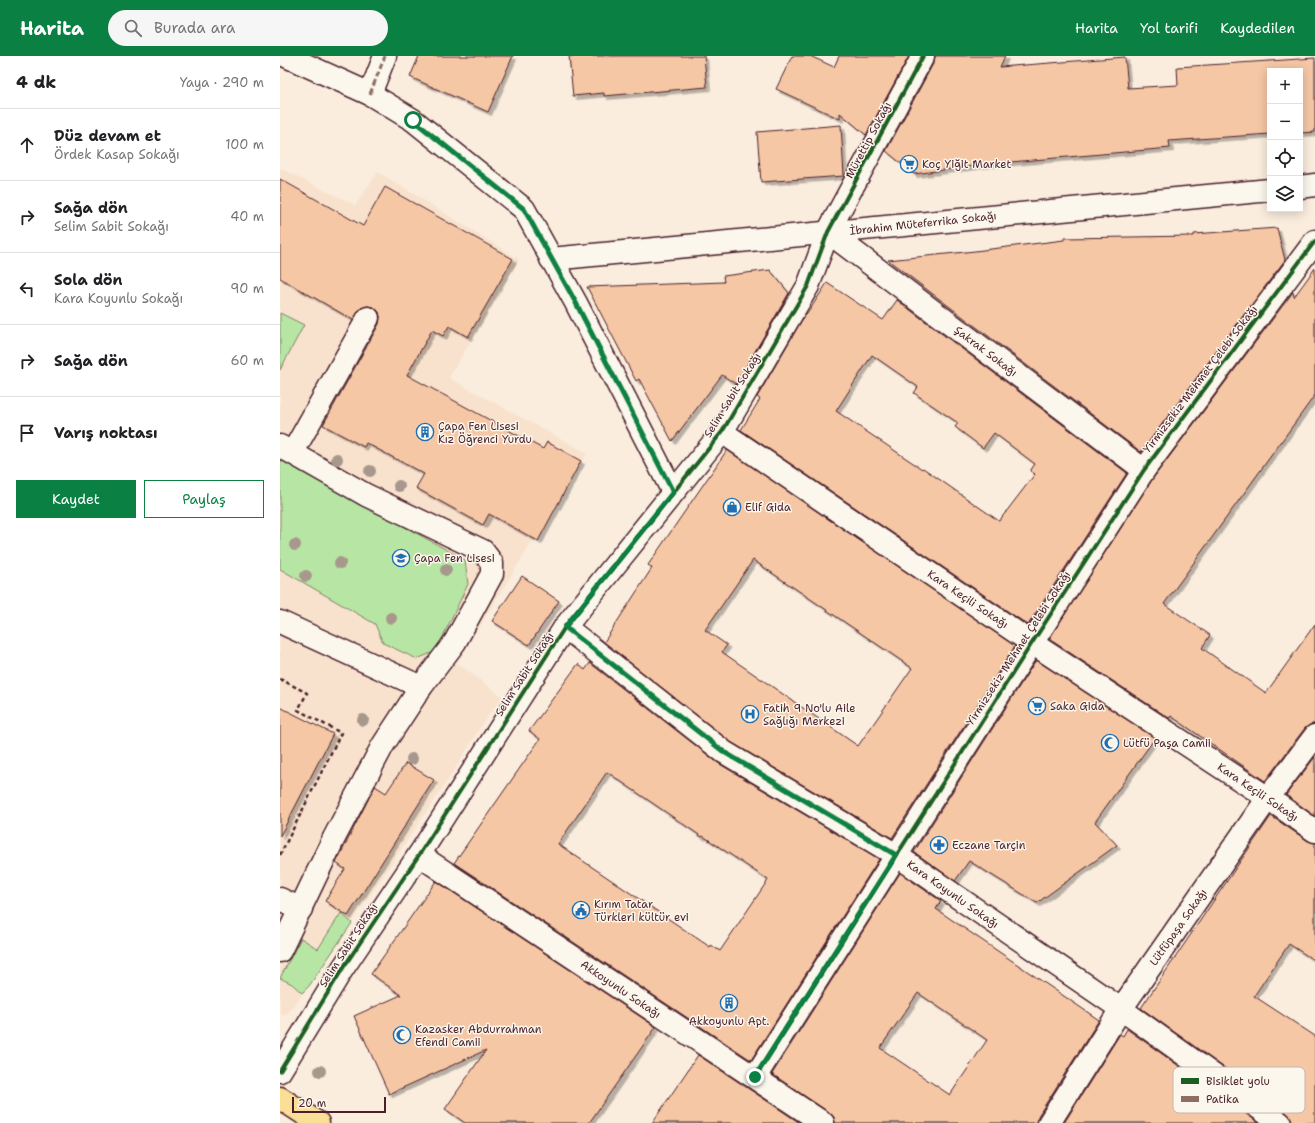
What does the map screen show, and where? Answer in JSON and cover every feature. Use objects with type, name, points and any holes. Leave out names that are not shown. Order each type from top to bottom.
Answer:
[{"type":"main road","points":[[280,1098],[318,1123]]},
{"type":"street","points":[[286,56],[370,94],[413,120],[524,209],[576,303],[673,492]]},
{"type":"street","points":[[370,94],[385,56]]},
{"type":"street","name":"Mürettip Sokağı","points":[[828,232],[923,56]]},
{"type":"street","points":[[1303,187],[1315,185]]},
{"type":"street","name":"İbrahim Müteferrika Sokağı","points":[[551,259],[1267,190]]},
{"type":"street","name":"Selim Sabit Sokağı","points":[[280,1071],[343,968],[419,855],[565,627],[722,432],[808,286],[828,232]]},
{"type":"street","name":"Şakrak Sokağı","points":[[828,232],[1144,470]]},
{"type":"street","name":"Yirmizsekiz Mehmet Çelebi Sokağı","points":[[755,1077],[1144,470],[1315,241]]},
{"type":"street","points":[[280,951],[301,910],[334,838],[383,745],[421,687],[456,642],[492,574],[492,563],[483,551],[366,495],[286,449],[368,318]]},
{"type":"street","name":"Kara Keçili Sokağı","points":[[722,432],[1032,643],[1268,798],[1315,831]]},
{"type":"street","points":[[280,622],[421,687]]},
{"type":"street","name":"Kara Koyunlu Sokağı","points":[[565,627],[724,752],[896,855],[1121,1009],[1202,1067]]},
{"type":"street","name":"Lütfüpaşa Sokağı","points":[[1049,1123],[1121,1009],[1268,798],[1315,736]]},
{"type":"street","name":"Akkoyunlu Sokağı","points":[[419,855],[823,1123]]},
{"type":"street","points":[[280,898],[301,910]]},
{"type":"street","name":"Kara Koyunlu Sokağı","points":[[1266,1113],[1280,1123]]},
{"type":"path","points":[[280,679],[306,694],[298,710],[341,733],[280,855]]},
{"type":"shaded area","name":"Çapa Fen Lisesi","points":[[280,168],[355,205],[378,172],[519,259],[449,378],[587,453],[457,663],[503,697],[488,716],[450,777],[309,986],[285,1016],[280,1013]]},
{"type":"green space","points":[[280,313],[304,325],[280,370]]},
{"type":"green space","points":[[280,458],[465,560],[468,584],[436,651],[417,659],[383,643],[375,624],[280,569]]},
{"type":"green space","points":[[341,913],[352,923],[309,986],[302,993],[292,984],[280,978],[301,938],[318,949]]},
{"type":"building","points":[[419,56],[513,56],[488,112],[410,77]]},
{"type":"building","points":[[569,56],[704,56],[707,87],[604,96],[604,93],[573,96]]},
{"type":"building","points":[[792,56],[810,56],[834,67],[839,56],[909,56],[866,135],[840,113],[840,119],[776,89]]},
{"type":"building","points":[[935,56],[1005,56],[1000,67],[1125,57],[1128,88],[1178,85],[1177,67],[1315,58],[1315,132],[1303,133],[1303,68],[1267,68],[1267,134],[1169,141],[1170,148],[988,164],[914,174],[886,151],[934,62]]},
{"type":"building","points":[[841,125],[844,176],[761,182],[757,132]]},
{"type":"building","points":[[280,179],[363,226],[385,187],[513,259],[468,337],[449,326],[443,336],[432,330],[407,375],[543,449],[547,442],[581,461],[538,541],[489,514],[483,525],[416,488],[424,474],[366,443],[364,447],[323,425],[379,324],[380,317],[379,312],[374,307],[367,306],[361,308],[353,320],[280,278]]},
{"type":"building","points":[[1277,228],[1285,260],[1141,452],[888,260],[1064,240],[1064,238],[1194,236],[1194,234]]},
{"type":"building","points":[[1315,268],[1315,395],[1164,604],[1210,635],[1202,648],[1266,693],[1315,624],[1315,724],[1305,728],[1265,781],[1171,716],[1169,718],[1049,639],[1154,477],[1293,292],[1294,297]]},
{"type":"building","points":[[770,270],[789,293],[736,384],[722,375],[672,441],[639,379],[636,381],[587,287],[724,282],[723,276]]},
{"type":"building","points":[[827,283],[883,320],[897,300],[1127,473],[1028,625],[741,430],[760,399],[757,397],[806,313],[807,314]],"holes":[[[872,355],[918,387],[914,393],[958,423],[955,427],[983,448],[994,433],[1035,464],[1030,471],[1035,474],[999,521],[923,468],[922,469],[836,411]]]},
{"type":"building","points":[[727,450],[1015,646],[892,838],[731,742],[604,642],[652,568],[648,565]],"holes":[[[753,560],[912,668],[858,746],[722,652],[727,645],[705,630]]]},
{"type":"building","points":[[522,576],[559,601],[529,645],[492,621]]},
{"type":"building","points":[[1036,660],[1155,738],[1095,822],[1117,845],[1037,903],[969,861],[955,881],[914,852]]},
{"type":"building","points":[[590,663],[718,763],[879,859],[751,1060],[454,863],[540,739],[529,731],[578,664],[585,670]],"holes":[[[607,772],[702,837],[703,836],[768,880],[720,951],[711,945],[710,947],[558,844]]]},
{"type":"building","points":[[280,707],[333,734],[280,836]]},
{"type":"building","points":[[1315,757],[1315,816],[1286,795]]},
{"type":"building","points":[[406,763],[434,780],[348,916],[325,901],[345,869],[336,863],[375,786],[386,793]]},
{"type":"building","points":[[1271,816],[1308,841],[1315,843],[1315,961],[1289,944],[1254,996],[1315,1036],[1315,1123],[1292,1123],[1291,1118],[1287,1113],[1305,1113],[1305,1067],[1223,1067],[1141,1008]]},
{"type":"building","points":[[900,873],[941,901],[936,909],[1099,1020],[1038,1116],[1037,1123],[835,1123],[834,1117],[830,1113],[772,1074]],"holes":[[[918,993],[987,1040],[950,1095],[880,1048]]]},
{"type":"building","points":[[436,881],[656,1027],[589,1123],[465,1123],[445,1109],[486,1050],[389,1094],[354,1016],[401,995],[371,974]]},
{"type":"building","points":[[1127,1029],[1180,1067],[1173,1067],[1173,1113],[1245,1113],[1259,1123],[1064,1123],[1120,1034],[1123,1036]]},
{"type":"building","points":[[698,1055],[800,1123],[652,1123]]},
{"type":"marked path","points":[[370,94],[385,56]]},
{"type":"cycle path","points":[[280,1071],[343,968],[419,855],[565,627],[722,432],[808,286],[828,232],[923,56]]},
{"type":"cycle path","points":[[755,1077],[1144,470],[1315,241]]},
{"type":"place","name":"Koç Yiğit Market","points":[[909,164]]},
{"type":"place","name":"Çapa Fen Lisesi Kız Öğrenci Yurdu","points":[[425,432]]},
{"type":"place","name":"Elif Gida","points":[[732,507]]},
{"type":"place","name":"Çapa Fen Lisesi","points":[[401,558]]},
{"type":"place","name":"Saka Gida","points":[[1037,706]]},
{"type":"place","name":"Fatih 9 No'lu Aile Sağlığı Merkezi","points":[[750,714]]},
{"type":"place","name":"Lütfü Paşa Camii","points":[[1110,743]]},
{"type":"place","name":"Eczane Tarçin","points":[[939,845]]},
{"type":"place","name":"Kırım Tatar Türkleri kültür evi","points":[[581,910]]},
{"type":"place","name":"Akkoyunlu Apt.","points":[[729,1003]]},
{"type":"place","name":"Kazasker Abdurrahman Efendi Camii","points":[[402,1035]]},
{"type":"route","points":[[413,120],[524,209],[576,303],[673,492],[565,627],[724,752],[896,855],[755,1077]]}]
